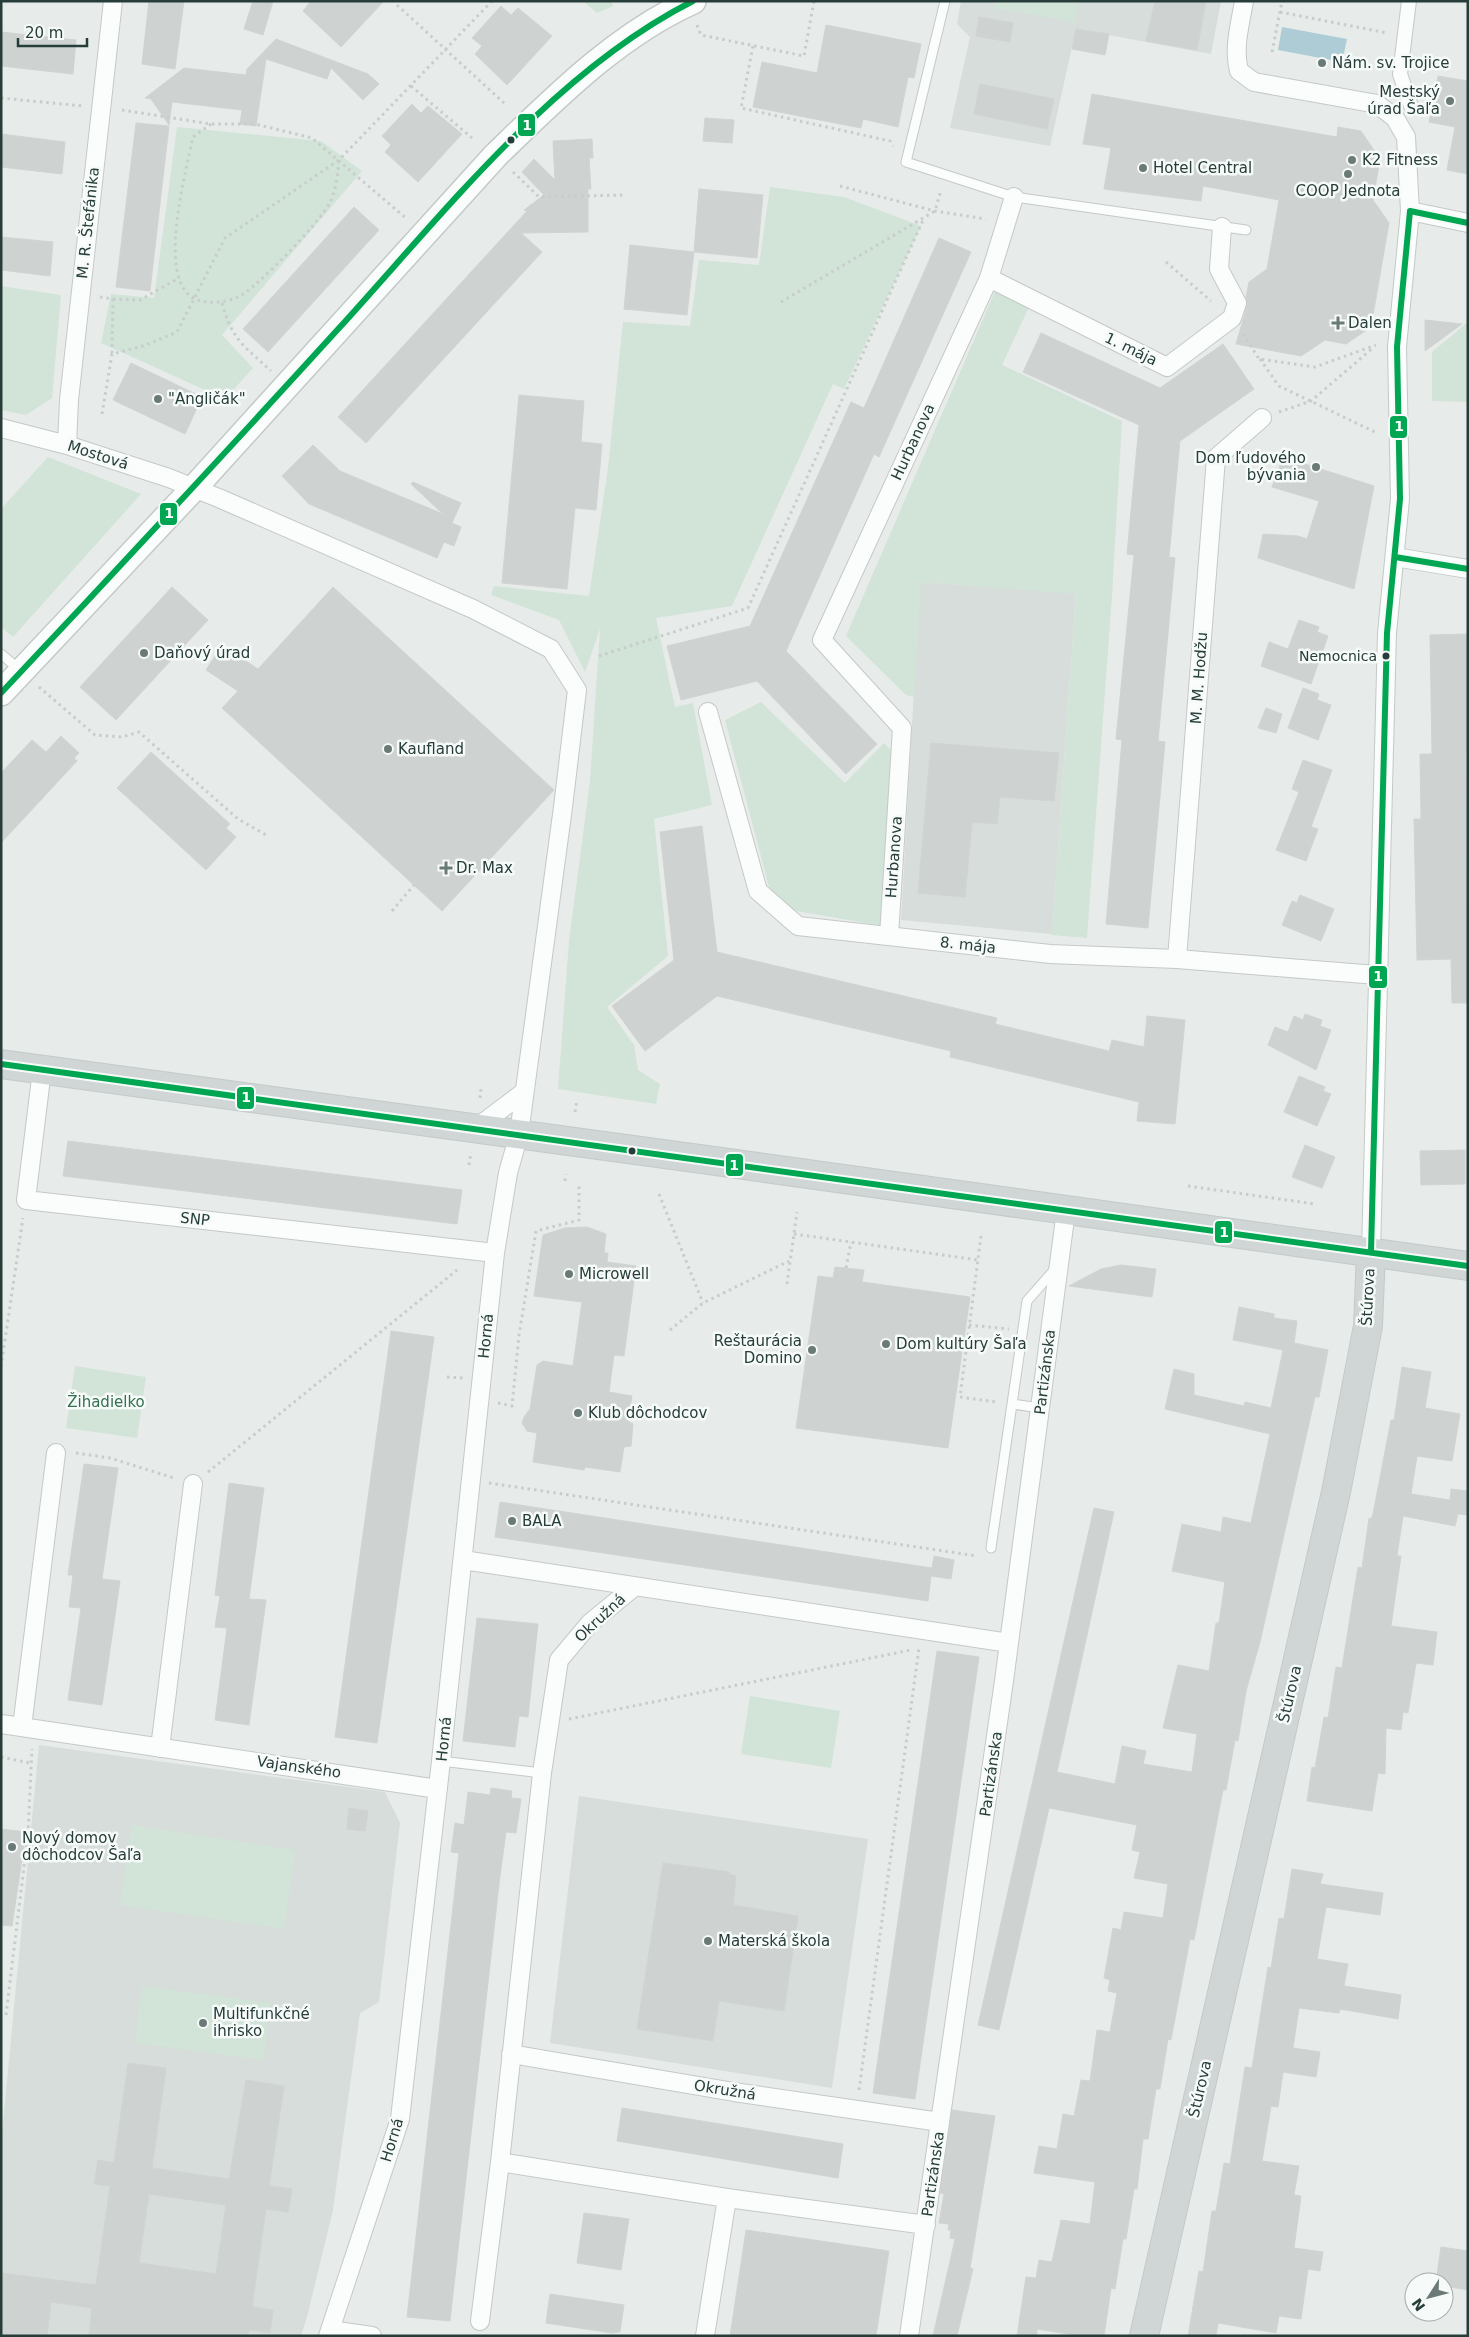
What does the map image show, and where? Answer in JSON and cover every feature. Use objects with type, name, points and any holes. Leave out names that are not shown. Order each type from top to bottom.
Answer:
[{"type":"main road","points":[[1,693],[30,679],[194,488],[496,156],[542,110],[623,43],[662,17],[694,11]]},
{"type":"main road","points":[[1,1064],[473,1139],[519,1134],[1468,1266]]},
{"type":"main road","name":"Štúrova","points":[[1144,2336],[1336,1492],[1368,1326],[1370,1252]]},
{"type":"street","name":"M. R. Štefánika","points":[[67,445],[70,390],[113,1]]},
{"type":"street","name":"Štúrova","points":[[1244,1],[1235,56],[1239,71],[1254,82],[1377,104],[1395,118],[1406,137],[1410,211],[1397,347],[1400,499],[1387,633],[1370,1252]]},
{"type":"street","points":[[1409,1],[1400,74],[1411,106]]},
{"type":"street","name":"Hurbanova","points":[[889,936],[902,728],[822,640],[989,278],[1014,197]]},
{"type":"street","points":[[1410,211],[1468,222]]},
{"type":"street","points":[[1222,227],[1219,269],[1237,303],[1232,318]]},
{"type":"street","name":"1. mája","points":[[989,278],[1167,367],[1232,318]]},
{"type":"street","name":"M. M. Hodžu","points":[[1177,959],[1216,458],[1262,418]]},
{"type":"street","name":"Mostová","points":[[1,428],[67,445],[194,488],[474,609],[551,649],[577,690],[524,1092]]},
{"type":"street","points":[[1395,557],[1468,569]]},
{"type":"street","name":"8. mája","points":[[708,712],[758,891],[798,926],[1050,954],[1177,959],[1377,975]]},
{"type":"street","points":[[26,1200],[42,1070]]},
{"type":"street","points":[[473,1139],[524,1092]]},
{"type":"street","name":"Horná","points":[[329,2333],[400,2119],[438,1789],[495,1253],[508,1173],[519,1134],[524,1092]]},
{"type":"street","name":"SNP","points":[[26,1200],[495,1253]]},
{"type":"street","name":"Partizánska","points":[[909,2336],[1009,1643],[1066,1211]]},
{"type":"street","points":[[28,1727],[56,1453]]},
{"type":"street","points":[[160,1748],[193,1484]]},
{"type":"street","points":[[463,1560],[634,1587]]},
{"type":"street","name":"Okružná","points":[[480,2320],[500,2162],[542,1773],[559,1660],[590,1623],[634,1587],[1009,1643]]},
{"type":"street","name":"Vajanského","points":[[1,1724],[438,1789]]},
{"type":"street","name":"Okružná","points":[[511,2054],[734,2092],[940,2122]]},
{"type":"street","points":[[500,2162],[727,2198],[926,2225]]},
{"type":"street","points":[[705,2336],[727,2198]]},
{"type":"street","points":[[329,2333],[372,2336]]},
{"type":"lane","points":[[945,1],[906,162],[1014,197],[1246,230]]},
{"type":"lane","points":[[1,654],[30,679]]},
{"type":"lane","points":[[992,1548],[1027,1301],[1059,1265]]},
{"type":"lane","points":[[1012,1404],[1040,1408]]},
{"type":"lane","points":[[441,1761],[542,1773]]},
{"type":"path","points":[[102,414],[112,354],[143,346],[177,332],[225,238],[339,160],[492,1]]},
{"type":"path","points":[[694,11],[701,35],[804,56],[814,1]]},
{"type":"path","points":[[1272,52],[1282,1]]},
{"type":"path","points":[[397,5],[504,103]]},
{"type":"path","points":[[1280,12],[1404,36]]},
{"type":"path","points":[[753,46],[740,108],[890,141],[906,162]]},
{"type":"path","points":[[411,86],[472,138]]},
{"type":"path","points":[[1,98],[102,108],[211,124],[255,124],[312,138],[410,222]]},
{"type":"path","points":[[211,124],[193,137],[179,203],[175,253],[180,278],[187,293],[196,298],[222,303],[241,296],[272,269],[329,205],[337,180],[339,160]]},
{"type":"path","points":[[512,172],[538,197],[624,194]]},
{"type":"path","points":[[781,302],[935,211],[945,174]]},
{"type":"path","points":[[840,186],[935,211],[986,219],[988,226]]},
{"type":"path","points":[[599,656],[748,608],[924,218]]},
{"type":"path","points":[[1166,262],[1232,318],[1279,386],[1377,433]]},
{"type":"path","points":[[113,299],[140,300],[180,278]]},
{"type":"path","points":[[222,303],[226,319],[235,338],[273,373]]},
{"type":"path","points":[[1259,359],[1315,367],[1376,345],[1311,401],[1262,418]]},
{"type":"path","points":[[30,679],[94,735],[122,736],[139,732],[238,820],[268,836]]},
{"type":"path","points":[[392,911],[414,885]]},
{"type":"path","points":[[480,1098],[481,1089]]},
{"type":"path","points":[[575,1112],[576,1100]]},
{"type":"path","points":[[469,1165],[473,1139]]},
{"type":"path","points":[[565,1181],[566,1174]]},
{"type":"path","points":[[479,1400],[512,1406],[519,1335],[536,1231],[579,1220],[579,1183]]},
{"type":"path","points":[[1188,1186],[1315,1204]]},
{"type":"path","points":[[659,1194],[703,1302]]},
{"type":"path","points":[[1,1367],[26,1200]]},
{"type":"path","points":[[787,1284],[797,1212]]},
{"type":"path","points":[[794,1234],[978,1260]]},
{"type":"path","points":[[981,1236],[960,1397],[1012,1404]]},
{"type":"path","points":[[846,1268],[851,1242]]},
{"type":"path","points":[[670,1330],[703,1302],[790,1261]]},
{"type":"path","points":[[56,1453],[76,1453],[110,1458],[193,1484],[462,1266]]},
{"type":"path","points":[[969,1326],[1023,1330]]},
{"type":"path","points":[[471,1481],[983,1557]]},
{"type":"path","points":[[857,2110],[922,1630]]},
{"type":"path","points":[[549,1725],[558,1721],[919,1648]]},
{"type":"path","points":[[6,2015],[28,1834],[30,1763],[28,1727]]},
{"type":"path","points":[[1,1757],[30,1763]]},
{"type":"shaded area","points":[[961,1],[1221,1],[1211,54],[1076,29],[1050,146],[950,128],[970,37],[957,24]]},
{"type":"shaded area","points":[[920,582],[1076,593],[1052,934],[901,920]]},
{"type":"shaded area","points":[[39,1745],[385,1792],[400,1823],[379,2002],[360,2013],[333,2210],[301,2336],[1,2336],[1,2144]]},
{"type":"shaded area","name":"Materská škola","points":[[579,1796],[868,1839],[832,2088],[550,2043]]},
{"type":"green space","points":[[583,1],[611,1],[613,6],[597,13]]},
{"type":"green space","points":[[996,1],[1078,1],[1075,22],[994,8]]},
{"type":"green space","points":[[177,127],[321,141],[362,171],[222,335],[253,368],[225,399],[101,343],[111,294],[154,298]]},
{"type":"green space","points":[[770,187],[844,197],[921,226],[844,389],[833,384],[732,606],[656,618],[675,707],[693,703],[712,805],[654,819],[668,956],[607,1007],[634,1045],[638,1070],[660,1084],[656,1104],[558,1089],[569,941],[590,781],[600,629],[585,672],[559,620],[491,595],[494,586],[589,596],[608,468],[623,322],[690,326],[699,260],[759,265]]},
{"type":"green space","points":[[1,286],[61,295],[52,398],[26,415],[1,410]]},
{"type":"green space","points":[[996,289],[1030,305],[1002,365],[1122,421],[1112,596],[1087,938],[1052,935],[1076,594],[921,582],[914,697],[906,695],[846,636]]},
{"type":"green space","points":[[1468,322],[1468,402],[1432,401],[1432,352]]},
{"type":"green space","points":[[48,457],[141,494],[13,637],[1,627],[1,509]]},
{"type":"green space","points":[[761,702],[845,783],[884,743],[892,751],[884,926],[790,910],[769,887],[725,720]]},
{"type":"green space","name":"Žihadielko","points":[[75,1366],[146,1377],[137,1438],[66,1428]]},
{"type":"green space","points":[[750,1696],[840,1711],[831,1768],[741,1754]]},
{"type":"green space","points":[[132,1825],[295,1850],[284,1929],[120,1905]]},
{"type":"green space","points":[[142,1986],[270,2003],[264,2060],[135,2043]]},
{"type":"water","points":[[1282,27],[1347,39],[1342,62],[1278,50]]},
{"type":"building","points":[[149,1],[184,1],[175,69],[142,64]]},
{"type":"building","points":[[253,1],[273,1],[263,35],[244,29]]},
{"type":"building","points":[[311,1],[384,1],[341,47],[303,11]]},
{"type":"building","points":[[1155,1],[1206,1],[1197,50],[1146,41]]},
{"type":"building","points":[[501,6],[511,15],[518,8],[552,36],[507,85],[475,54],[482,46],[472,38]]},
{"type":"building","points":[[979,17],[1013,23],[1010,42],[976,36]]},
{"type":"building","points":[[826,25],[921,44],[914,78],[908,77],[898,127],[863,119],[861,128],[753,107],[762,62],[817,73]]},
{"type":"building","points":[[1076,29],[1109,34],[1105,55],[1072,49]]},
{"type":"building","points":[[1,32],[76,40],[73,74],[1,66]]},
{"type":"building","points":[[276,39],[368,74],[379,84],[363,100],[331,68],[327,79],[266,59],[256,126],[240,124],[242,110],[172,102],[169,125],[151,99],[145,98],[184,68],[246,75],[247,69]]},
{"type":"building","name":"Mestský úrad Šaľa","points":[[1438,76],[1468,81],[1468,174],[1447,170],[1455,127],[1429,122]]},
{"type":"building","points":[[980,84],[1054,99],[1047,129],[974,114]]},
{"type":"building","points":[[1092,94],[1337,137],[1338,127],[1361,131],[1380,159],[1373,200],[1389,223],[1371,327],[1346,344],[1325,340],[1301,356],[1236,344],[1247,306],[1246,297],[1249,282],[1267,269],[1279,200],[1203,186],[1201,201],[1104,189],[1111,148],[1083,144]]},
{"type":"building","points":[[412,104],[421,113],[428,106],[462,134],[418,182],[385,152],[391,145],[382,136]]},
{"type":"building","points":[[705,118],[734,120],[732,143],[703,141]]},
{"type":"building","points":[[136,123],[169,126],[150,291],[116,287]]},
{"type":"building","points":[[1,134],[65,142],[62,174],[1,167]]},
{"type":"building","points":[[592,139],[593,158],[589,158],[591,189],[588,189],[588,232],[521,233],[542,252],[366,443],[338,417],[527,211],[524,210],[544,195],[522,172],[534,159],[555,180],[553,141]]},
{"type":"building","points":[[699,189],[763,195],[757,258],[694,252]]},
{"type":"building","points":[[354,207],[379,230],[268,352],[243,329]]},
{"type":"building","points":[[1,237],[53,242],[50,276],[1,270]]},
{"type":"building","points":[[939,238],[971,252],[879,457],[874,454],[786,651],[877,744],[846,774],[757,681],[681,700],[667,646],[750,626],[851,402],[864,408]]},
{"type":"building","points":[[630,245],[694,252],[687,315],[624,309]]},
{"type":"building","points":[[1425,320],[1462,324],[1425,351]]},
{"type":"building","points":[[1041,333],[1160,388],[1223,344],[1254,389],[1180,441],[1169,557],[1175,558],[1158,741],[1165,742],[1148,928],[1106,924],[1122,740],[1116,739],[1134,555],[1127,554],[1139,425],[1023,372]]},
{"type":"building","name":"\"Angličák\"","points":[[131,363],[202,397],[185,434],[113,400]]},
{"type":"building","points":[[519,395],[584,401],[581,442],[602,444],[596,510],[575,508],[567,589],[502,583]]},
{"type":"building","points":[[313,445],[340,471],[443,514],[411,484],[413,482],[461,503],[452,523],[461,527],[454,546],[444,542],[437,558],[309,504],[282,476]]},
{"type":"building","points":[[1283,457],[1374,486],[1354,589],[1258,558],[1263,534],[1298,536],[1307,539],[1319,501],[1272,487]]},
{"type":"building","name":"Daňový úrad","points":[[172,587],[208,620],[116,720],[80,687]]},
{"type":"building","name":"Kaufland","points":[[333,587],[554,790],[442,911],[222,708],[238,691],[206,670],[222,645],[258,669]]},
{"type":"building","points":[[1299,620],[1319,627],[1317,632],[1328,636],[1311,684],[1261,666],[1269,642],[1288,649]]},
{"type":"building","points":[[1468,634],[1468,754],[1466,754],[1468,1003],[1452,1003],[1451,959],[1417,960],[1414,819],[1421,819],[1420,754],[1432,754],[1430,635]]},
{"type":"building","points":[[1303,688],[1319,694],[1317,700],[1331,705],[1318,740],[1288,728]]},
{"type":"building","points":[[1266,708],[1282,714],[1276,733],[1258,728]]},
{"type":"building","points":[[61,736],[79,753],[74,758],[77,761],[1,843],[1,773],[32,740],[46,752]]},
{"type":"building","points":[[931,743],[1059,753],[1054,801],[1000,797],[997,824],[972,822],[965,897],[918,893]]},
{"type":"building","points":[[151,752],[230,824],[226,828],[236,837],[206,870],[117,788]]},
{"type":"building","points":[[1303,760],[1332,770],[1311,827],[1318,829],[1306,861],[1276,850],[1299,792],[1292,789]]},
{"type":"building","points":[[702,826],[717,952],[997,1018],[995,1024],[1109,1051],[1112,1040],[1144,1047],[1147,1016],[1185,1020],[1175,1124],[1137,1121],[1139,1102],[950,1057],[951,1051],[717,996],[645,1051],[612,1006],[674,960],[660,832]]},
{"type":"building","points":[[1300,895],[1334,909],[1321,941],[1282,925],[1292,901],[1297,903]]},
{"type":"building","points":[[1305,1014],[1322,1020],[1320,1026],[1331,1030],[1316,1070],[1268,1045],[1275,1027],[1288,1032],[1294,1016],[1303,1020]]},
{"type":"building","points":[[1299,1076],[1325,1087],[1323,1091],[1331,1094],[1317,1126],[1284,1112]]},
{"type":"building","points":[[68,1141],[462,1190],[457,1224],[63,1176]]},
{"type":"building","points":[[1305,1145],[1335,1157],[1322,1188],[1292,1177]]},
{"type":"building","points":[[1465,1150],[1465,1184],[1421,1185],[1420,1151]]},
{"type":"building","points":[[587,1227],[606,1234],[604,1253],[608,1253],[607,1262],[636,1266],[624,1356],[614,1355],[609,1392],[632,1396],[628,1421],[633,1424],[631,1446],[624,1447],[620,1472],[585,1467],[584,1470],[533,1462],[537,1433],[527,1431],[522,1423],[530,1409],[537,1365],[543,1361],[573,1366],[582,1302],[534,1296],[543,1235],[565,1228]]},
{"type":"building","points":[[1121,1265],[1156,1269],[1152,1297],[1069,1286],[1101,1269]]},
{"type":"building","name":"Dom kultúry Šaľa","points":[[835,1267],[864,1270],[862,1282],[970,1297],[948,1448],[796,1428],[818,1276],[833,1278]]},
{"type":"building","points":[[1239,1307],[1274,1314],[1274,1318],[1297,1321],[1294,1343],[1328,1350],[1319,1397],[1315,1397],[1260,1642],[1246,1691],[1238,1741],[1235,1740],[1226,1790],[1223,1790],[1194,1940],[1190,1939],[1171,2040],[1168,2039],[1160,2089],[1156,2089],[1148,2139],[1143,2139],[1137,2189],[1134,2189],[1126,2239],[1123,2239],[1115,2289],[1111,2288],[1104,2336],[1080,2336],[1037,2329],[1037,2336],[1017,2336],[1026,2277],[1036,2278],[1039,2260],[1052,2262],[1061,2220],[1090,2224],[1095,2182],[1034,2173],[1039,2146],[1057,2149],[1063,2114],[1074,2116],[1081,2080],[1090,2081],[1097,2030],[1110,2032],[1117,1993],[1108,1991],[1110,1980],[1104,1978],[1113,1928],[1121,1930],[1124,1912],[1163,1918],[1168,1884],[1134,1878],[1140,1852],[1132,1850],[1137,1825],[1049,1808],[999,2030],[978,2025],[1094,1508],[1114,1512],[1057,1772],[1115,1784],[1122,1746],[1146,1751],[1143,1764],[1192,1772],[1197,1734],[1163,1728],[1178,1665],[1209,1671],[1216,1623],[1219,1623],[1225,1582],[1172,1571],[1182,1524],[1221,1532],[1223,1517],[1251,1523],[1270,1434],[1165,1409],[1174,1369],[1194,1374],[1194,1395],[1244,1406],[1245,1402],[1271,1408],[1283,1350],[1233,1340]]},
{"type":"building","points":[[391,1331],[434,1337],[377,1743],[335,1737]]},
{"type":"building","points":[[1402,1367],[1431,1372],[1425,1408],[1460,1414],[1452,1461],[1417,1456],[1411,1494],[1450,1500],[1451,1489],[1468,1491],[1468,1515],[1458,1514],[1455,1526],[1403,1516],[1397,1556],[1401,1556],[1391,1626],[1437,1632],[1433,1665],[1416,1663],[1408,1713],[1403,1712],[1401,1730],[1386,1728],[1385,1774],[1378,1773],[1372,1811],[1307,1801],[1312,1767],[1315,1768],[1324,1717],[1328,1718],[1336,1667],[1342,1668],[1358,1567],[1362,1568],[1369,1518],[1371,1519],[1373,1514],[1391,1420],[1394,1420]]},
{"type":"building","points":[[84,1464],[118,1468],[102,1579],[120,1581],[102,1705],[68,1700],[81,1608],[69,1607],[73,1575],[68,1575]]},
{"type":"building","points":[[229,1483],[264,1488],[249,1599],[266,1600],[249,1725],[215,1720],[227,1628],[215,1627],[220,1596],[215,1595]]},
{"type":"building","points":[[500,1502],[932,1568],[934,1556],[954,1560],[951,1579],[931,1576],[928,1601],[495,1537]]},
{"type":"building","points":[[477,1618],[538,1624],[528,1717],[519,1716],[515,1747],[463,1741]]},
{"type":"building","points":[[937,1651],[979,1657],[915,2099],[873,2093]]},
{"type":"building","points":[[491,1788],[512,1791],[511,1798],[521,1799],[516,1833],[506,1832],[500,1876],[450,2321],[407,2317],[459,1853],[451,1852],[455,1823],[464,1825],[468,1792],[490,1795]]},
{"type":"building","points":[[349,1808],[368,1811],[365,1831],[347,1829]]},
{"type":"building","points":[[1,1829],[26,1832],[12,1926],[1,1925]]},
{"type":"building","points":[[663,1863],[730,1872],[729,1874],[736,1876],[733,1905],[798,1916],[784,2011],[719,2001],[713,2041],[637,2029]]},
{"type":"building","points":[[1292,1869],[1323,1874],[1320,1884],[1383,1893],[1380,1915],[1326,1907],[1317,1959],[1348,1964],[1344,1986],[1401,1995],[1398,2019],[1340,2009],[1339,2013],[1299,2008],[1293,2048],[1320,2052],[1316,2077],[1283,2072],[1278,2107],[1271,2106],[1262,2161],[1299,2166],[1294,2195],[1301,2196],[1294,2248],[1323,2252],[1320,2271],[1308,2269],[1301,2319],[1279,2316],[1276,2333],[1218,2323],[1216,2336],[1188,2336],[1199,2271],[1203,2272],[1212,2211],[1216,2211],[1224,2163],[1230,2164],[1245,2067],[1252,2068],[1268,1967],[1271,1968],[1279,1918],[1284,1919]]},
{"type":"building","points":[[128,2063],[166,2068],[152,2168],[229,2179],[246,2080],[284,2086],[269,2186],[292,2189],[288,2212],[266,2209],[252,2307],[273,2310],[270,2333],[249,2330],[248,2336],[89,2336],[92,2308],[51,2302],[47,2336],[1,2336],[1,2273],[96,2285],[110,2186],[94,2184],[98,2160],[114,2163]],"holes":[[[149,2194],[226,2205],[216,2274],[139,2263]]]},
{"type":"building","points":[[622,2108],[843,2144],[838,2178],[617,2141]]},
{"type":"building","points":[[952,2110],[995,2116],[970,2268],[973,2269],[957,2336],[933,2336],[955,2239],[950,2238],[951,2230],[948,2230],[949,2224],[939,2223],[944,2194],[940,2193]]},
{"type":"building","points":[[584,2213],[629,2219],[621,2270],[577,2263]]},
{"type":"building","points":[[746,2230],[889,2251],[876,2336],[730,2336]]},
{"type":"building","points":[[1441,2247],[1468,2251],[1468,2290],[1454,2288],[1454,2272],[1437,2272]]},
{"type":"building","points":[[550,2294],[624,2305],[620,2332],[612,2333],[546,2323]]},
{"type":"transit line","name":"1","points":[[1,693],[214,465],[460,192],[503,148],[547,105],[593,66],[642,31],[693,1]]},
{"type":"transit line","name":"1","points":[[1371,1252],[1387,633],[1400,499],[1397,347],[1410,211],[1468,223]]},
{"type":"transit line","name":"1","points":[[1395,557],[1468,569]]},
{"type":"transit line","name":"1","points":[[1,1064],[1468,1266]]},
{"type":"place","name":"Nám. sv. Trojice","points":[[1322,63]]},
{"type":"place","name":"Mestský úrad Šaľa","points":[[1450,101]]},
{"type":"place","name":"K2 Fitness","points":[[1352,160]]},
{"type":"place","name":"Hotel Central","points":[[1143,168]]},
{"type":"place","name":"COOP Jednota","points":[[1348,174]]},
{"type":"place","name":"Dalen","points":[[1338,323]]},
{"type":"place","name":"\"Angličák\"","points":[[158,399]]},
{"type":"place","name":"Dom ľudového bývania","points":[[1316,467]]},
{"type":"place","name":"Daňový úrad","points":[[144,653]]},
{"type":"place","name":"Nemocnica","points":[[1386,656]]},
{"type":"place","name":"Kaufland","points":[[388,749]]},
{"type":"place","name":"Dr. Max","points":[[446,868]]},
{"type":"place","name":"Microwell","points":[[569,1274]]},
{"type":"place","name":"Dom kultúry Šaľa","points":[[886,1344]]},
{"type":"place","name":"Reštaurácia Domino","points":[[812,1350]]},
{"type":"place","name":"Klub dôchodcov","points":[[578,1413]]},
{"type":"place","name":"BALA","points":[[512,1521]]},
{"type":"place","name":"Nový domov dôchodcov Šaľa","points":[[12,1847]]},
{"type":"place","name":"Materská škola","points":[[708,1941]]},
{"type":"place","name":"Multifunkčné ihrisko","points":[[203,2023]]}]
